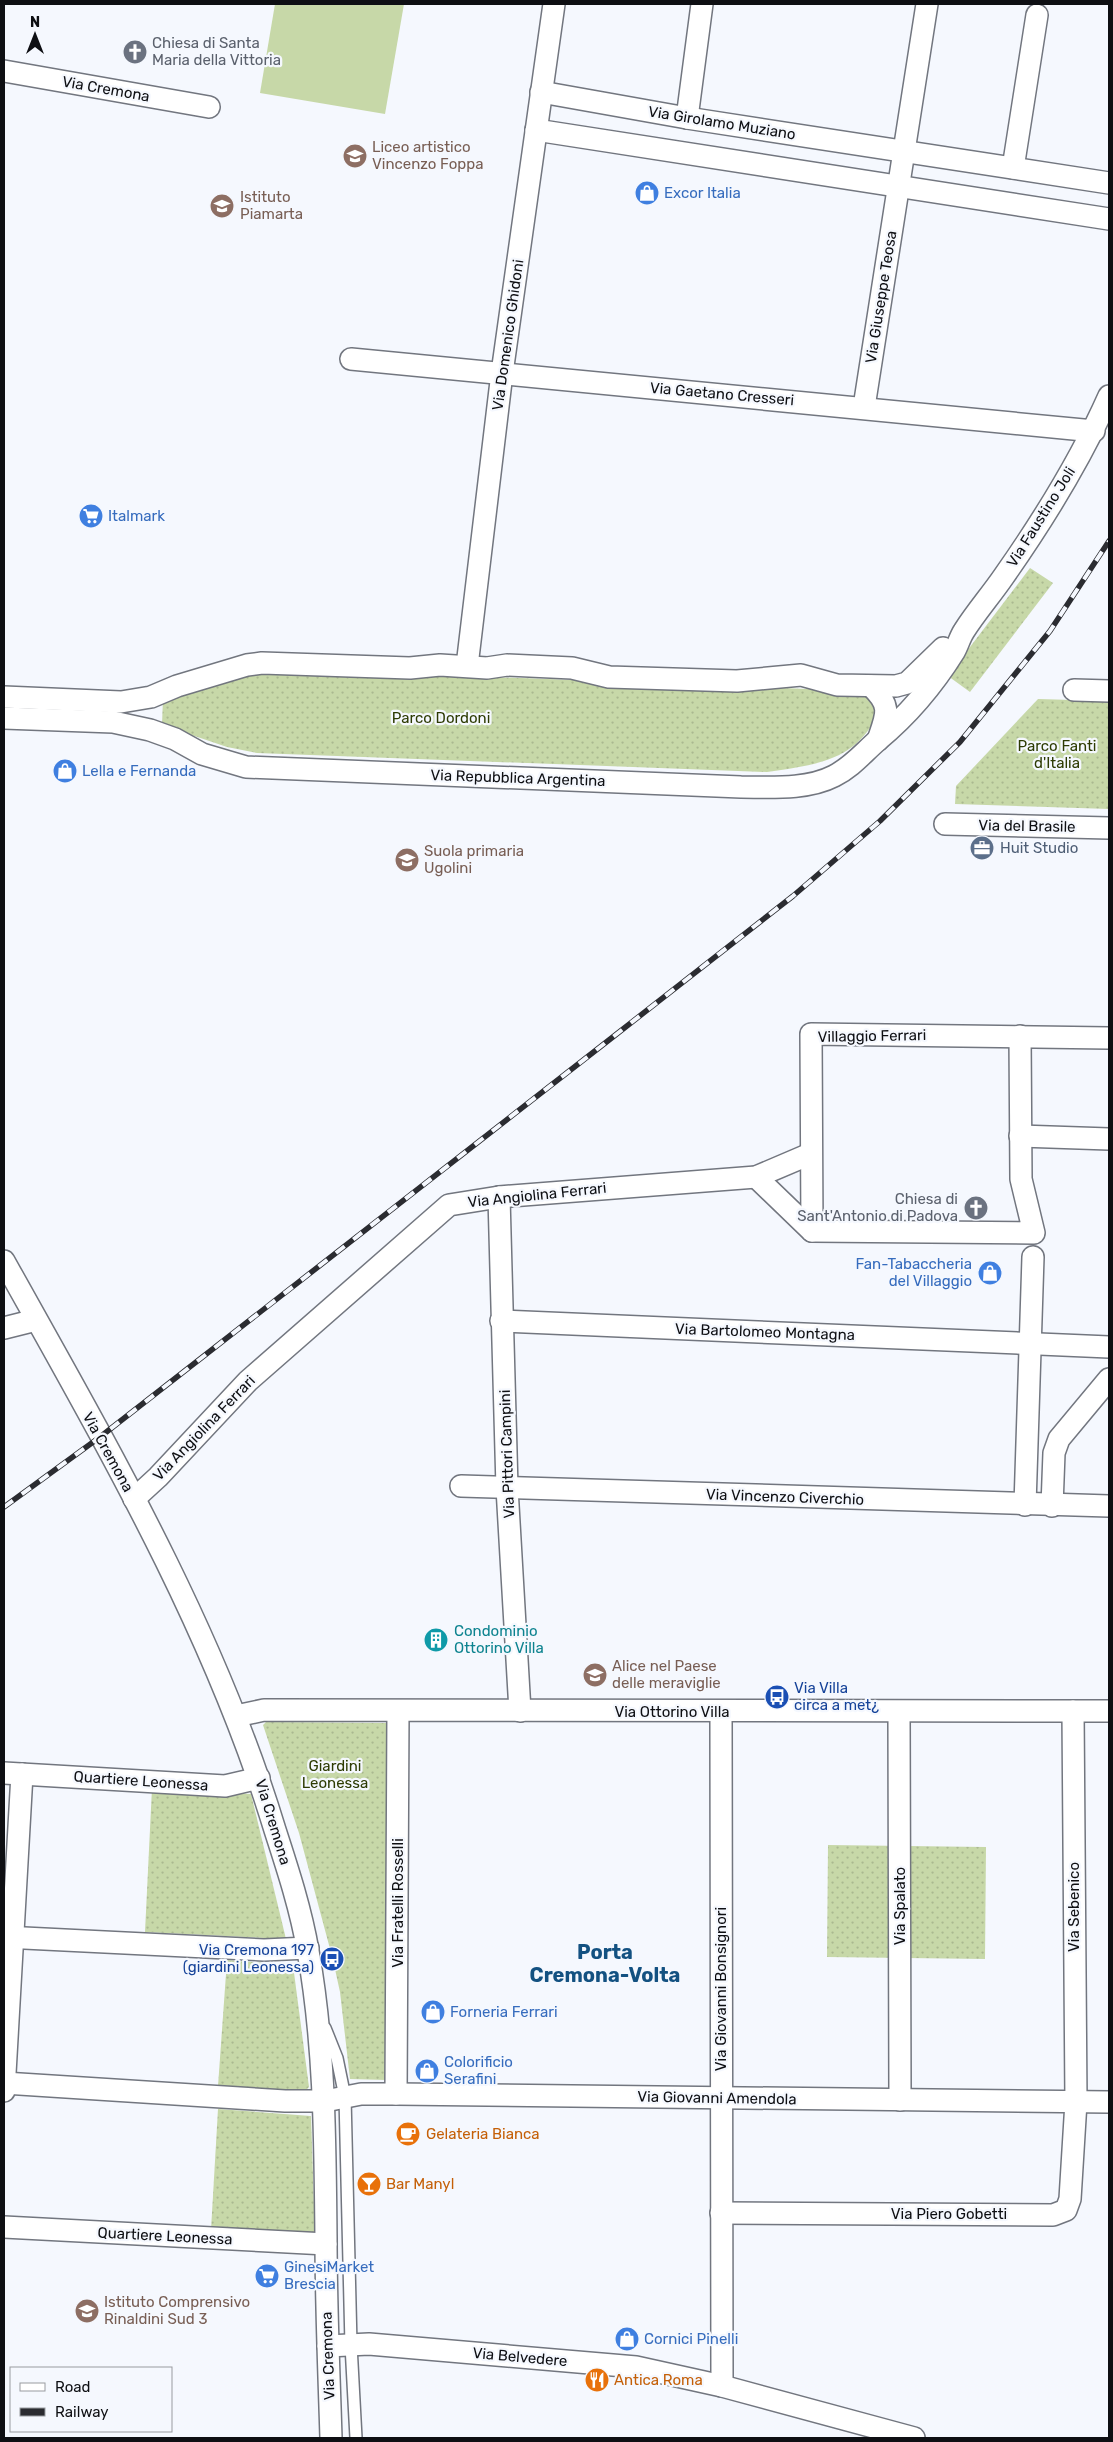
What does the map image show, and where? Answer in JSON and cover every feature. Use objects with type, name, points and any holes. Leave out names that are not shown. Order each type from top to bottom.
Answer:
[{"type":"street","name":"Via Domenico Ghidoni","points":[[467,666],[502,373],[554,4]]},
{"type":"street","points":[[687,118],[702,4]]},
{"type":"street","points":[[898,187],[928,4]]},
{"type":"street","points":[[1013,168],[1037,15]]},
{"type":"street","name":"Via Cremona","points":[[4,71],[209,108]]},
{"type":"street","name":"Via Girolamo Muziano","points":[[541,92],[687,118],[1109,183]]},
{"type":"street","points":[[536,130],[1109,219]]},
{"type":"street","name":"Via Giuseppe Teosa","points":[[864,407],[898,187]]},
{"type":"street","name":"Via Gaetano Cresseri","points":[[351,359],[864,407],[1094,431]]},
{"type":"street","name":"Via Faustino Joli","points":[[927,676],[945,645],[963,632],[1010,568],[1094,431],[1109,396]]},
{"type":"street","points":[[4,697],[121,702],[151,697],[177,686],[246,665],[262,663],[410,668],[440,665],[487,668],[507,665],[572,668],[609,677],[737,681],[802,675],[837,684],[871,686],[896,686],[927,676]]},
{"type":"street","name":"Via Repubblica Argentina","points":[[4,718],[113,722],[150,730],[174,739],[202,754],[246,767],[767,787],[804,784],[833,777],[851,767],[878,740],[891,731],[927,676]]},
{"type":"street","name":"Via Repubblica Argentina","points":[[871,686],[884,699],[887,709],[878,740]]},
{"type":"street","points":[[1074,690],[1109,691]]},
{"type":"street","points":[[150,730],[151,697]]},
{"type":"street","name":"Via del Brasile","points":[[945,824],[1109,828]]},
{"type":"street","name":"Villaggio Ferrari","points":[[812,1231],[810,1154],[811,1034],[1109,1038]]},
{"type":"street","points":[[810,1154],[756,1177],[812,1231],[1034,1233],[1022,1180],[1020,1036]]},
{"type":"street","points":[[1020,1136],[1109,1139]]},
{"type":"street","name":"Via Angiolina Ferrari","points":[[134,1499],[158,1477],[248,1381],[449,1205],[499,1196],[756,1177]]},
{"type":"street","name":"Via Pittori Campini","points":[[499,1196],[507,1488],[520,1712]]},
{"type":"street","points":[[1025,1505],[1033,1257]]},
{"type":"street","name":"Via Cremona","points":[[4,1261],[134,1499],[212,1662],[236,1716],[259,1778],[292,1886],[308,1948],[335,2099],[326,2244],[331,2438]]},
{"type":"street","points":[[4,1328],[36,1320]]},
{"type":"street","name":"Via Bartolomeo Montagna","points":[[501,1321],[1109,1347]]},
{"type":"street","points":[[1052,1506],[1054,1452],[1059,1439],[1109,1379]]},
{"type":"street","name":"Via Vincenzo Civerchio","points":[[461,1486],[1052,1506],[1109,1506]]},
{"type":"street","name":"Via Ottorino Villa","points":[[236,1716],[264,1710],[1109,1712]]},
{"type":"street","name":"Via Fratelli Rosselli","points":[[396,2094],[398,1711]]},
{"type":"street","name":"Via Giovanni Bonsignori","points":[[721,1712],[722,2386]]},
{"type":"street","name":"Via Spalato","points":[[899,1712],[900,2100]]},
{"type":"street","name":"Via Sebenico","points":[[1073,1712],[1076,2102]]},
{"type":"street","name":"Quartiere Leonessa","points":[[4,2091],[13,1773],[226,1786],[259,1778]]},
{"type":"street","points":[[8,1937],[264,1950],[308,1948]]},
{"type":"street","points":[[4,2083],[285,2101],[335,2099]]},
{"type":"street","name":"Via Giovanni Amendola","points":[[335,2099],[361,2094],[396,2094],[1109,2102]]},
{"type":"street","name":"Via Piero Gobetti","points":[[721,2214],[1053,2214],[1066,2210],[1070,2199],[1076,2102]]},
{"type":"street","name":"Quartiere Leonessa","points":[[4,2227],[326,2244]]},
{"type":"street","name":"Via Belvedere","points":[[328,2346],[369,2344],[636,2367],[722,2386],[914,2438]]},
{"type":"lane","points":[[335,2099],[356,2438]]},
{"type":"green space","points":[[275,4],[404,4],[385,114],[260,93]]},
{"type":"green space","points":[[1030,568],[1053,583],[970,692],[948,676]]},
{"type":"green space","name":"Parco Dordoni","points":[[248,672],[440,675],[861,691],[879,710],[860,740],[834,758],[802,767],[767,772],[257,753],[227,747],[162,725],[163,698]]},
{"type":"green space","name":"Parco Fanti d'Italia","points":[[1038,699],[1109,701],[1109,809],[955,804],[956,786]]},
{"type":"green space","name":"Giardini Leonessa","points":[[266,1722],[386,1723],[387,2080],[350,2079],[340,1992],[333,1960],[299,1833],[263,1725]]},
{"type":"green space","points":[[152,1788],[251,1794],[286,1939],[145,1932]]},
{"type":"green space","points":[[828,1845],[986,1847],[985,1959],[827,1957]]},
{"type":"green space","points":[[227,1960],[293,1965],[309,2087],[305,2091],[218,2086]]},
{"type":"green space","points":[[218,2109],[311,2116],[315,2235],[211,2230]]},
{"type":"railway","points":[[4,1507],[100,1437],[793,896],[880,821],[960,742],[1050,631],[1109,541]]},
{"type":"place","name":"Chiesa di Santa Maria della Vittoria","points":[[135,52]]},
{"type":"place","name":"Liceo artistico Vincenzo Foppa","points":[[355,156]]},
{"type":"place","name":"Excor Italia","points":[[647,193]]},
{"type":"place","name":"Istituto Piamarta","points":[[222,206]]},
{"type":"place","name":"Italmark","points":[[91,516]]},
{"type":"place","name":"Lella e Fernanda","points":[[65,771]]},
{"type":"place","name":"Huit Studio","points":[[982,848]]},
{"type":"place","name":"Suola primaria Ugolini","points":[[407,860]]},
{"type":"place","name":"Chiesa di Sant'Antonio di Padova","points":[[976,1208]]},
{"type":"place","name":"Fan-Tabaccheria del Villaggio","points":[[990,1273]]},
{"type":"place","name":"Condominio Ottorino Villa","points":[[436,1640]]},
{"type":"place","name":"Alice nel Paese delle meraviglie","points":[[595,1675]]},
{"type":"place","name":"Via Villa circa a met¿","points":[[777,1697]]},
{"type":"place","name":"Via Cremona 197 (giardini Leonessa)","points":[[332,1959]]},
{"type":"place","name":"Forneria Ferrari","points":[[433,2012]]},
{"type":"place","name":"Colorificio Serafini","points":[[427,2071]]},
{"type":"place","name":"Gelateria Bianca","points":[[408,2134]]},
{"type":"place","name":"Bar Manyl","points":[[369,2184]]},
{"type":"place","name":"GinesiMarket Brescia","points":[[267,2276]]},
{"type":"place","name":"Istituto Comprensivo Rinaldini Sud 3","points":[[87,2311]]},
{"type":"place","name":"Cornici Pinelli","points":[[627,2339]]},
{"type":"place","name":"Antica Roma","points":[[597,2380]]},
{"type":"district","name":"Porta Cremona-Volta","points":[[605,1964]]}]
